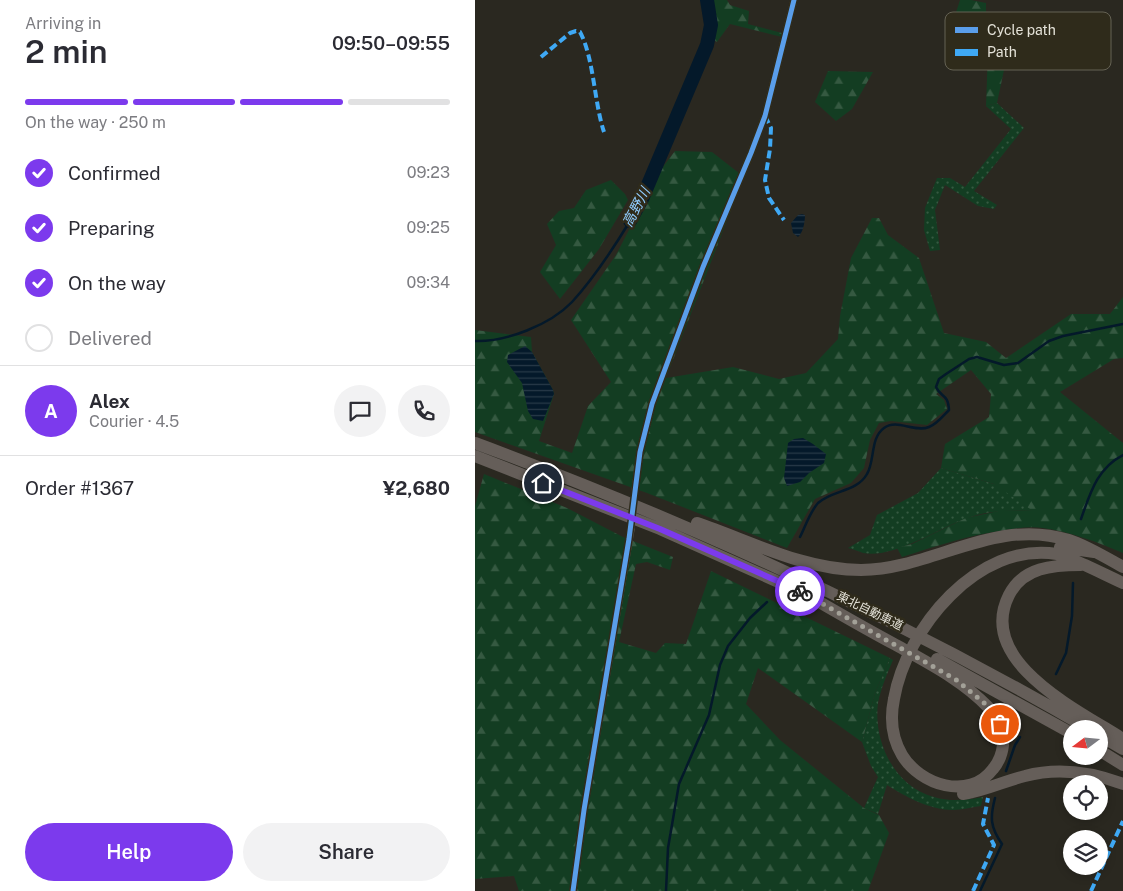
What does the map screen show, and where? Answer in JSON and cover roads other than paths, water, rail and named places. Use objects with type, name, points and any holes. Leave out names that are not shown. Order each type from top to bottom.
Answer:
[{"type":"highway","name":"東北自動車道","points":[[475,443],[607,494],[808,580],[943,648],[1073,720]]},
{"type":"highway","name":"東北自動車道","points":[[475,456],[660,529],[802,592],[938,659],[1063,729]]},
{"type":"highway","points":[[607,494],[801,560],[845,569],[874,569],[902,564],[987,538],[1015,534],[1062,538],[1081,544],[1123,567]]},
{"type":"highway","points":[[932,611],[950,586],[961,576],[981,562],[1002,552],[1026,546],[1047,545],[1094,552]]},
{"type":"highway","points":[[1123,584],[1071,558],[1057,554],[1035,553],[1013,556],[982,570],[953,592],[915,628],[887,697],[884,721],[887,741],[897,761],[907,774],[921,784],[940,792],[961,794],[982,790],[1025,776],[1056,771],[1091,774],[1123,784]]},
{"type":"highway","points":[[1083,565],[1047,566],[1028,574],[1020,580],[1005,605],[1003,627],[1005,639],[1017,660],[1034,679],[1062,700],[1123,738]]},
{"type":"highway","points":[[802,592],[935,666],[955,679],[989,707],[1000,724],[1003,746],[997,765],[984,778],[976,783],[959,786],[937,783],[917,772],[902,756],[893,735],[892,711],[903,659]]},
{"type":"highway","points":[[1108,740],[1123,749]]},
{"type":"highway","points":[[1108,756],[1123,765]]},
{"type":"street","points":[[635,490],[640,452],[652,404],[703,267],[765,116],[794,0]]},
{"type":"street","points":[[573,891],[584,810],[631,530]]},
{"type":"water","points":[[798,215],[805,215],[804,224],[798,237],[793,233],[791,223]]},
{"type":"water","points":[[525,346],[532,352],[554,394],[543,421],[533,419],[528,411],[522,383],[507,362],[508,355]]},
{"type":"water","points":[[803,438],[826,454],[824,463],[800,482],[787,486],[784,478],[788,443],[794,439]]},
{"type":"waterway","name":"高野川","points":[[630,221],[642,199],[707,45],[711,25],[707,0]]},
{"type":"waterway","name":"高野川","points":[[475,341],[500,339],[527,331],[563,310],[596,273],[630,221]]},
{"type":"waterway","points":[[800,537],[818,503],[851,488],[863,480],[869,469],[877,438],[884,428],[894,424],[917,428],[929,427],[949,410],[946,398],[936,387],[939,379],[946,374],[969,359],[977,357],[1004,365],[1018,363],[1049,341],[1063,336],[1123,324]]},
{"type":"waterway","points":[[1081,519],[1091,491],[1101,474],[1114,460],[1123,455]]},
{"type":"waterway","points":[[1056,674],[1066,653],[1072,616],[1073,583]]},
{"type":"waterway","points":[[666,891],[668,848],[679,784],[709,715],[720,665],[728,646],[750,618],[767,602]]},
{"type":"waterway","points":[[1006,771],[1015,745],[1020,737]]},
{"type":"waterway","points":[[980,891],[1002,844],[992,822],[995,798]]},
{"type":"tunnel","points":[[631,530],[635,490]]}]
